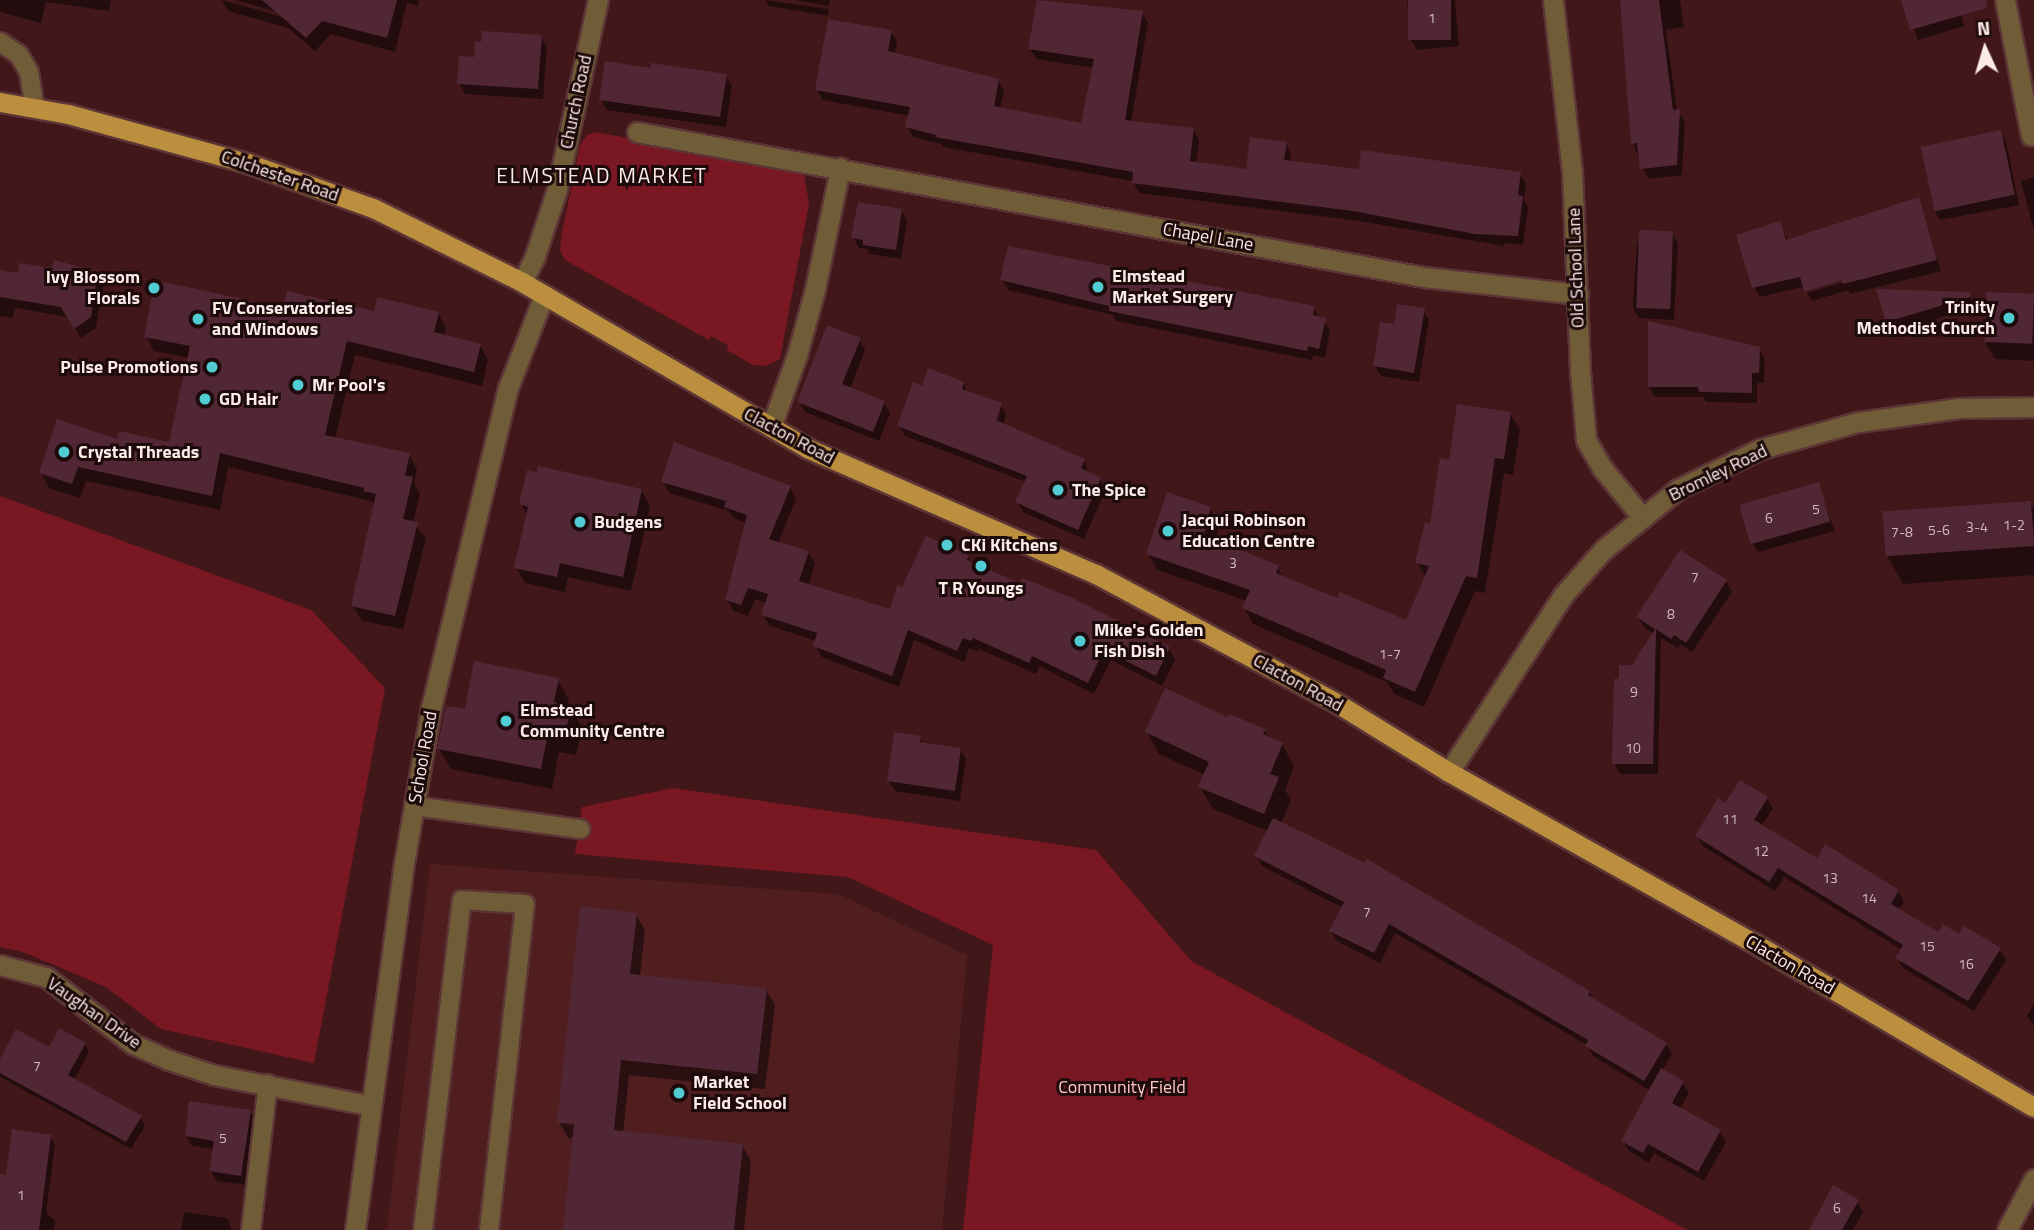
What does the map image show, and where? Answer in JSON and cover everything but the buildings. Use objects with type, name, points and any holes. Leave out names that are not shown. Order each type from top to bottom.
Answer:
[{"type":"main road","name":"Colchester Road","points":[[0,102],[68,114],[247,163],[373,208],[544,295]]},
{"type":"main road","name":"Clacton Road","points":[[544,295],[807,448],[1096,574],[1340,705],[1449,772],[1754,943],[2034,1107]]},
{"type":"street","name":"Church Road","points":[[522,282],[535,256],[557,189],[598,0]]},
{"type":"street","name":"Old School Lane","points":[[1553,0],[1572,171],[1586,440],[1602,469],[1643,518]]},
{"type":"street","points":[[2005,0],[2031,136]]},
{"type":"street","name":"Chapel Lane","points":[[636,132],[1424,277],[1578,293]]},
{"type":"street","points":[[771,427],[797,355],[815,289],[840,168]]},
{"type":"street","name":"School Road","points":[[355,1230],[369,1105],[431,708],[508,388],[544,295]]},
{"type":"street","name":"Bromley Road","points":[[1449,772],[1563,595],[1604,549],[1678,489],[1734,460],[1789,440],[1858,422],[1959,408],[2034,407]]},
{"type":"street","name":"Vaughan Drive","points":[[0,965],[46,977],[133,1044],[169,1060],[214,1075],[369,1105]]},
{"type":"street","points":[[2007,1230],[2034,1179]]},
{"type":"lane","points":[[0,42],[19,55],[29,72],[35,108]]},
{"type":"lane","points":[[414,806],[580,829]]},
{"type":"lane","points":[[422,1230],[462,900],[525,904],[489,1230]]},
{"type":"lane","points":[[251,1230],[268,1084]]},
{"type":"shaded area","name":"Market Field School","points":[[430,864],[838,894],[967,955],[942,1230],[387,1230]]},
{"type":"green space","points":[[595,132],[791,168],[804,174],[809,204],[780,359],[765,366],[753,365],[727,350],[728,345],[711,336],[709,340],[565,260],[560,250],[562,232],[580,145],[587,135]]},
{"type":"green space","points":[[0,496],[311,610],[385,688],[314,1063],[161,1029],[106,987],[23,952],[0,947]]},
{"type":"green space","name":"Community Field","points":[[673,788],[1096,850],[1191,961],[1687,1230],[963,1230],[993,945],[848,877],[575,854],[582,807]]},
{"type":"place","name":"Elmstead Market Surgery","points":[[1098,287]]},
{"type":"place","name":"Ivy Blossom Florals","points":[[154,288]]},
{"type":"place","name":"Trinity Methodist Church","points":[[2009,318]]},
{"type":"place","name":"FV Conservatories and Windows","points":[[198,319]]},
{"type":"place","name":"Pulse Promotions","points":[[212,367]]},
{"type":"place","name":"Mr Pool's","points":[[298,385]]},
{"type":"place","name":"GD Hair","points":[[205,399]]},
{"type":"place","name":"Crystal Threads","points":[[64,452]]},
{"type":"place","name":"The Spice","points":[[1058,490]]},
{"type":"place","name":"Budgens","points":[[580,522]]},
{"type":"place","name":"Jacqui Robinson Education Centre","points":[[1168,531]]},
{"type":"place","name":"CKi Kitchens","points":[[947,545]]},
{"type":"place","name":"T R Youngs","points":[[981,566]]},
{"type":"place","name":"Mike's Golden Fish Dish","points":[[1080,641]]},
{"type":"place","name":"Elmstead Community Centre","points":[[506,721]]},
{"type":"place","name":"Market Field School","points":[[679,1093]]},
{"type":"district","name":"ELMSTEAD MARKET","points":[[602,175]]}]
